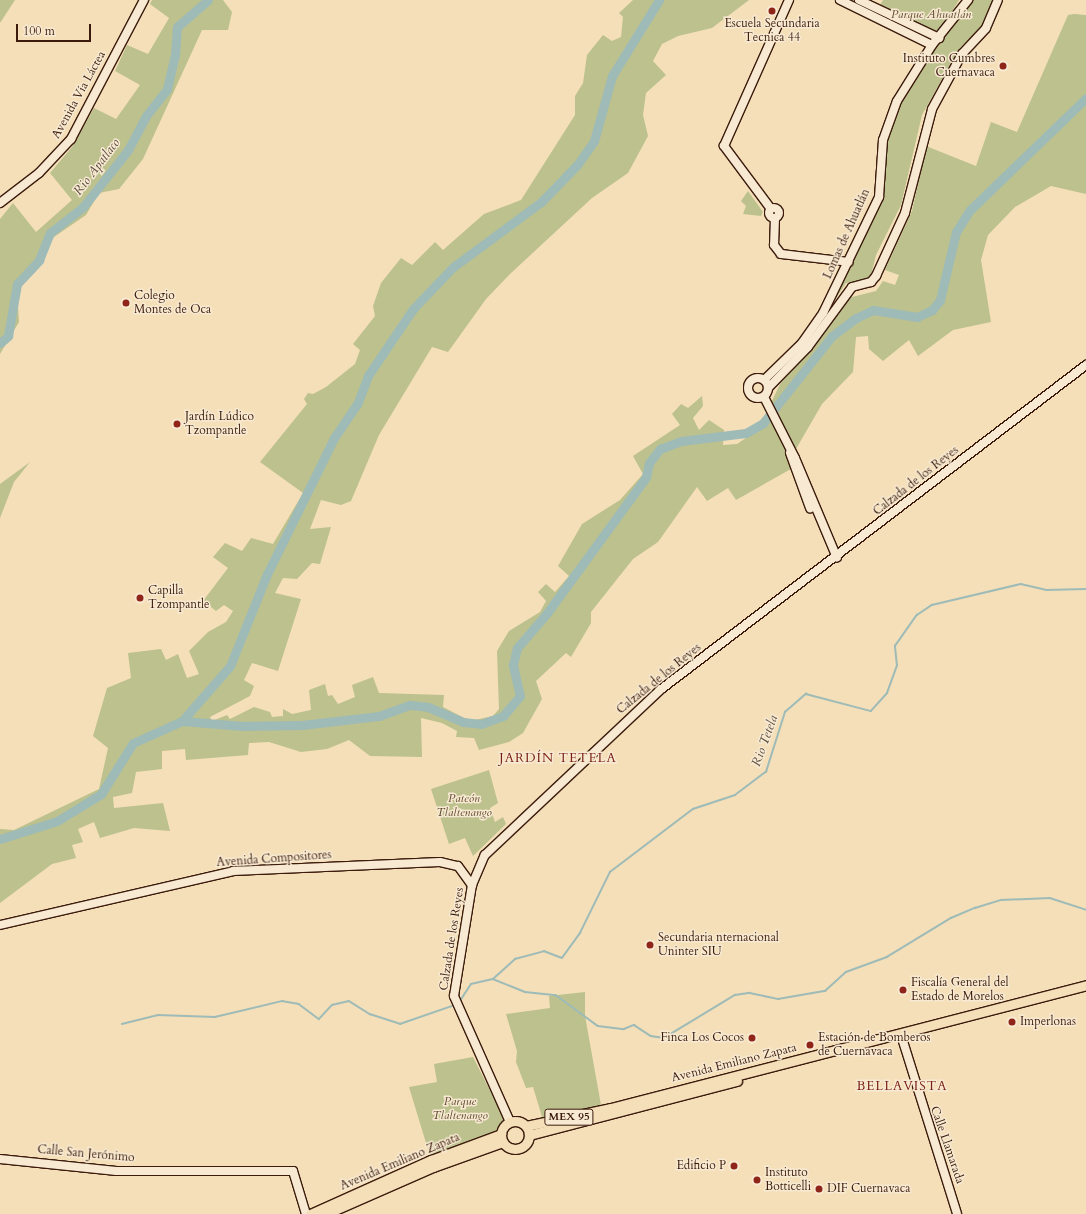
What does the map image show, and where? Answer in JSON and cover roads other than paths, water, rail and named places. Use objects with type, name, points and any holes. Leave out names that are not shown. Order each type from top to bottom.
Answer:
[{"type":"main road","name":"Avenida Emiliano Zapata","points":[[528,1131],[902,1038],[1086,985]]},
{"type":"main road","name":"Avenida Emiliano Zapata","points":[[721,1082],[989,1013],[1086,991]]},
{"type":"main road","points":[[519,1121],[528,1131],[526,1144],[519,1149],[508,1147],[502,1138],[510,1122],[519,1121]]},
{"type":"main road","name":"Avenida Emiliano Zapata","points":[[310,1214],[431,1160],[502,1138]]},
{"type":"main road","name":"Avenida Emiliano Zapata","points":[[326,1214],[502,1138]]},
{"type":"street","name":"Avenida Vía Láctea","points":[[0,203],[39,173],[71,139],[144,0]]},
{"type":"street","points":[[789,0],[724,146],[771,209],[769,215],[775,218],[774,245],[781,254],[849,262]]},
{"type":"street","points":[[840,0],[932,44]]},
{"type":"street","points":[[859,0],[939,38]]},
{"type":"street","name":"Lomas de Ahuatlán","points":[[768,388],[823,313],[849,262],[879,197],[886,128],[908,82],[932,44],[939,38],[968,0]]},
{"type":"street","points":[[782,369],[808,347],[852,287],[871,282],[876,276],[906,213],[932,109],[962,54],[986,28],[998,0]]},
{"type":"street","name":"Calzada de los Reyes","points":[[510,1122],[459,1011],[454,994],[472,885],[477,867],[491,849],[639,707],[835,559],[1086,365]]},
{"type":"street","name":"Lomas de Ahuatlán","points":[[764,380],[782,369]]},
{"type":"street","points":[[764,397],[754,397],[749,389],[752,381],[764,380],[768,388],[764,397],[767,405],[790,453],[795,458],[835,559]]},
{"type":"street","name":"Avenida Compositores","points":[[0,925],[234,872],[440,862],[458,866],[472,885]]},
{"type":"street","points":[[463,873],[477,867]]},
{"type":"street","name":"Calle Llamarada","points":[[902,1038],[926,1122],[957,1214]]},
{"type":"street","name":"Calle San Jerónimo","points":[[0,1159],[116,1171],[292,1171],[306,1214]]},
{"type":"waterway","name":"Rio Apatlaco","points":[[0,343],[8,336],[17,284],[39,260],[50,233],[83,207],[128,150],[146,116],[167,89],[175,55],[177,27],[208,0]]},
{"type":"waterway","points":[[659,0],[612,76],[594,141],[577,165],[541,202],[453,267],[413,309],[368,376],[357,404],[334,438],[267,574],[230,666],[182,721],[243,726],[302,725],[379,716],[410,705],[428,707],[463,722],[481,724],[503,716],[520,696],[513,665],[517,648],[547,613],[646,477],[649,463],[660,449],[681,441],[746,433],[763,423],[832,336],[856,318],[873,310],[917,317],[932,310],[940,300],[956,232],[970,210],[1086,98]]},
{"type":"waterway","name":"Rio Tetela","points":[[493,979],[515,959],[544,951],[562,958],[580,933],[610,872],[693,809],[735,795],[766,772],[785,712],[806,694],[871,711],[887,693],[897,666],[895,646],[917,615],[932,605],[1021,584],[1046,590],[1086,589]]},
{"type":"waterway","points":[[0,839],[57,821],[101,794],[133,743],[182,721]]},
{"type":"waterway","points":[[460,1001],[471,984],[493,979],[525,992],[556,995],[598,1026],[624,1029],[634,1025],[651,1036],[664,1038],[735,995],[750,993],[778,999],[825,991],[846,972],[887,957],[951,918],[975,908],[1002,900],[1050,898],[1086,910]]},
{"type":"waterway","points":[[122,1024],[158,1015],[215,1017],[282,1001],[299,1004],[319,1019],[332,1005],[349,1001],[370,1014],[400,1024],[455,1005]]},
{"type":"place","name":"Escuela Secundaria Tecnica 44","points":[[772,11]]},
{"type":"place","name":"Instituto Cumbres Cuernavaca","points":[[1003,66]]},
{"type":"place","name":"Colegio Montes de Oca","points":[[126,303]]},
{"type":"place","name":"Jardín Lúdico Tzompantle","points":[[177,424]]},
{"type":"place","name":"Capilla Tzompantle","points":[[140,598]]},
{"type":"place","name":"Secundaria nternacional Uninter SIU","points":[[650,945]]},
{"type":"place","name":"Fiscalía General del Estado de Morelos","points":[[903,990]]},
{"type":"place","name":"Imperlonas","points":[[1012,1022]]},
{"type":"place","name":"Finca Los Cocos","points":[[752,1038]]},
{"type":"place","name":"Estación de Bomberos de Cuernavaca","points":[[810,1045]]},
{"type":"place","name":"Edificio P","points":[[734,1166]]},
{"type":"place","name":"Instituto Botticelli","points":[[757,1180]]},
{"type":"place","name":"DIF Cuernavaca","points":[[819,1189]]},
{"type":"district","name":"JARDÍN TETELA","points":[[558,758]]},
{"type":"district","name":"BELLAVISTA","points":[[902,1086]]},
{"type":"park label","name":"Parque Ahuatlán","points":[[931,15]]},
{"type":"park label","name":"Pateón Tlaltenango","points":[[464,806]]},
{"type":"park label","name":"Parque Tlaltenango","points":[[460,1109]]}]
